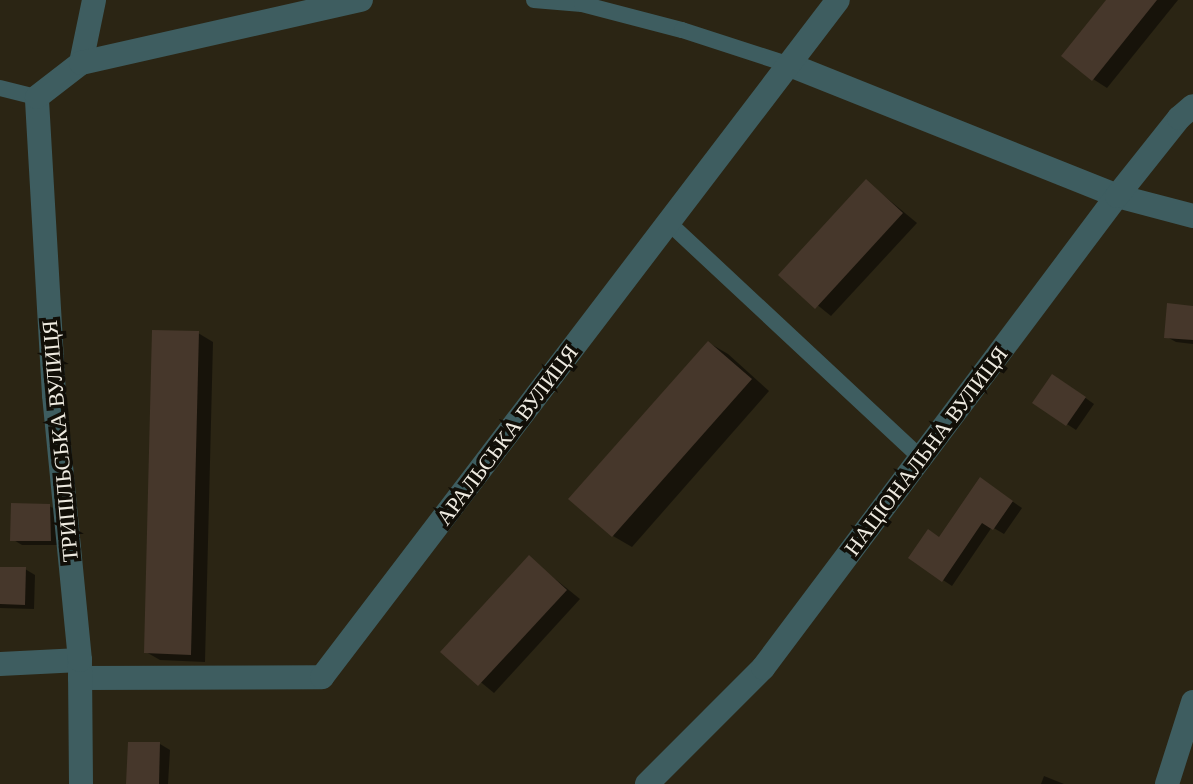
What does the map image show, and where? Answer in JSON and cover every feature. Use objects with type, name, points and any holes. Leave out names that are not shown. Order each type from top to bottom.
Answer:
[{"type":"street","points":[[81,63],[94,0]]},
{"type":"street","points":[[37,97],[81,63],[361,0]]},
{"type":"street","name":"АРАЛЬСЬКА ВУЛИЦЯ","points":[[80,669],[322,677],[838,0]]},
{"type":"street","points":[[790,65],[1117,196],[1193,216]]},
{"type":"street","name":"ТРИПІЛЬСЬКА ВУЛИЦЯ","points":[[37,97],[54,395],[80,669],[81,784]]},
{"type":"street","name":"НАЦІОНАЛЬНА ВУЛИЦЯ","points":[[647,784],[763,668],[1117,196],[1179,118],[1193,106]]},
{"type":"street","points":[[0,664],[80,669]]},
{"type":"street","points":[[1167,784],[1193,702]]},
{"type":"lane","points":[[534,0],[596,8],[682,30],[790,65]]},
{"type":"lane","points":[[0,88],[37,97]]},
{"type":"lane","points":[[669,223],[921,458]]},
{"type":"building","points":[[1106,0],[1157,0],[1092,81],[1061,56]]},
{"type":"building","points":[[866,179],[903,213],[815,309],[778,275]]},
{"type":"building","points":[[1167,303],[1193,306],[1193,340],[1164,338]]},
{"type":"building","points":[[152,330],[199,331],[191,655],[144,653]]},
{"type":"building","points":[[708,341],[752,379],[612,537],[568,499]]},
{"type":"building","points":[[1052,374],[1086,397],[1066,426],[1032,403]]},
{"type":"building","points":[[980,477],[1013,501],[993,530],[982,523],[942,582],[908,558],[928,529],[939,537]]},
{"type":"building","points":[[11,503],[50,504],[51,541],[10,541]]},
{"type":"building","points":[[529,555],[567,590],[478,686],[440,652]]},
{"type":"building","points":[[0,567],[26,567],[25,605],[0,604]]},
{"type":"building","points":[[128,742],[160,742],[159,784],[126,784]]}]
